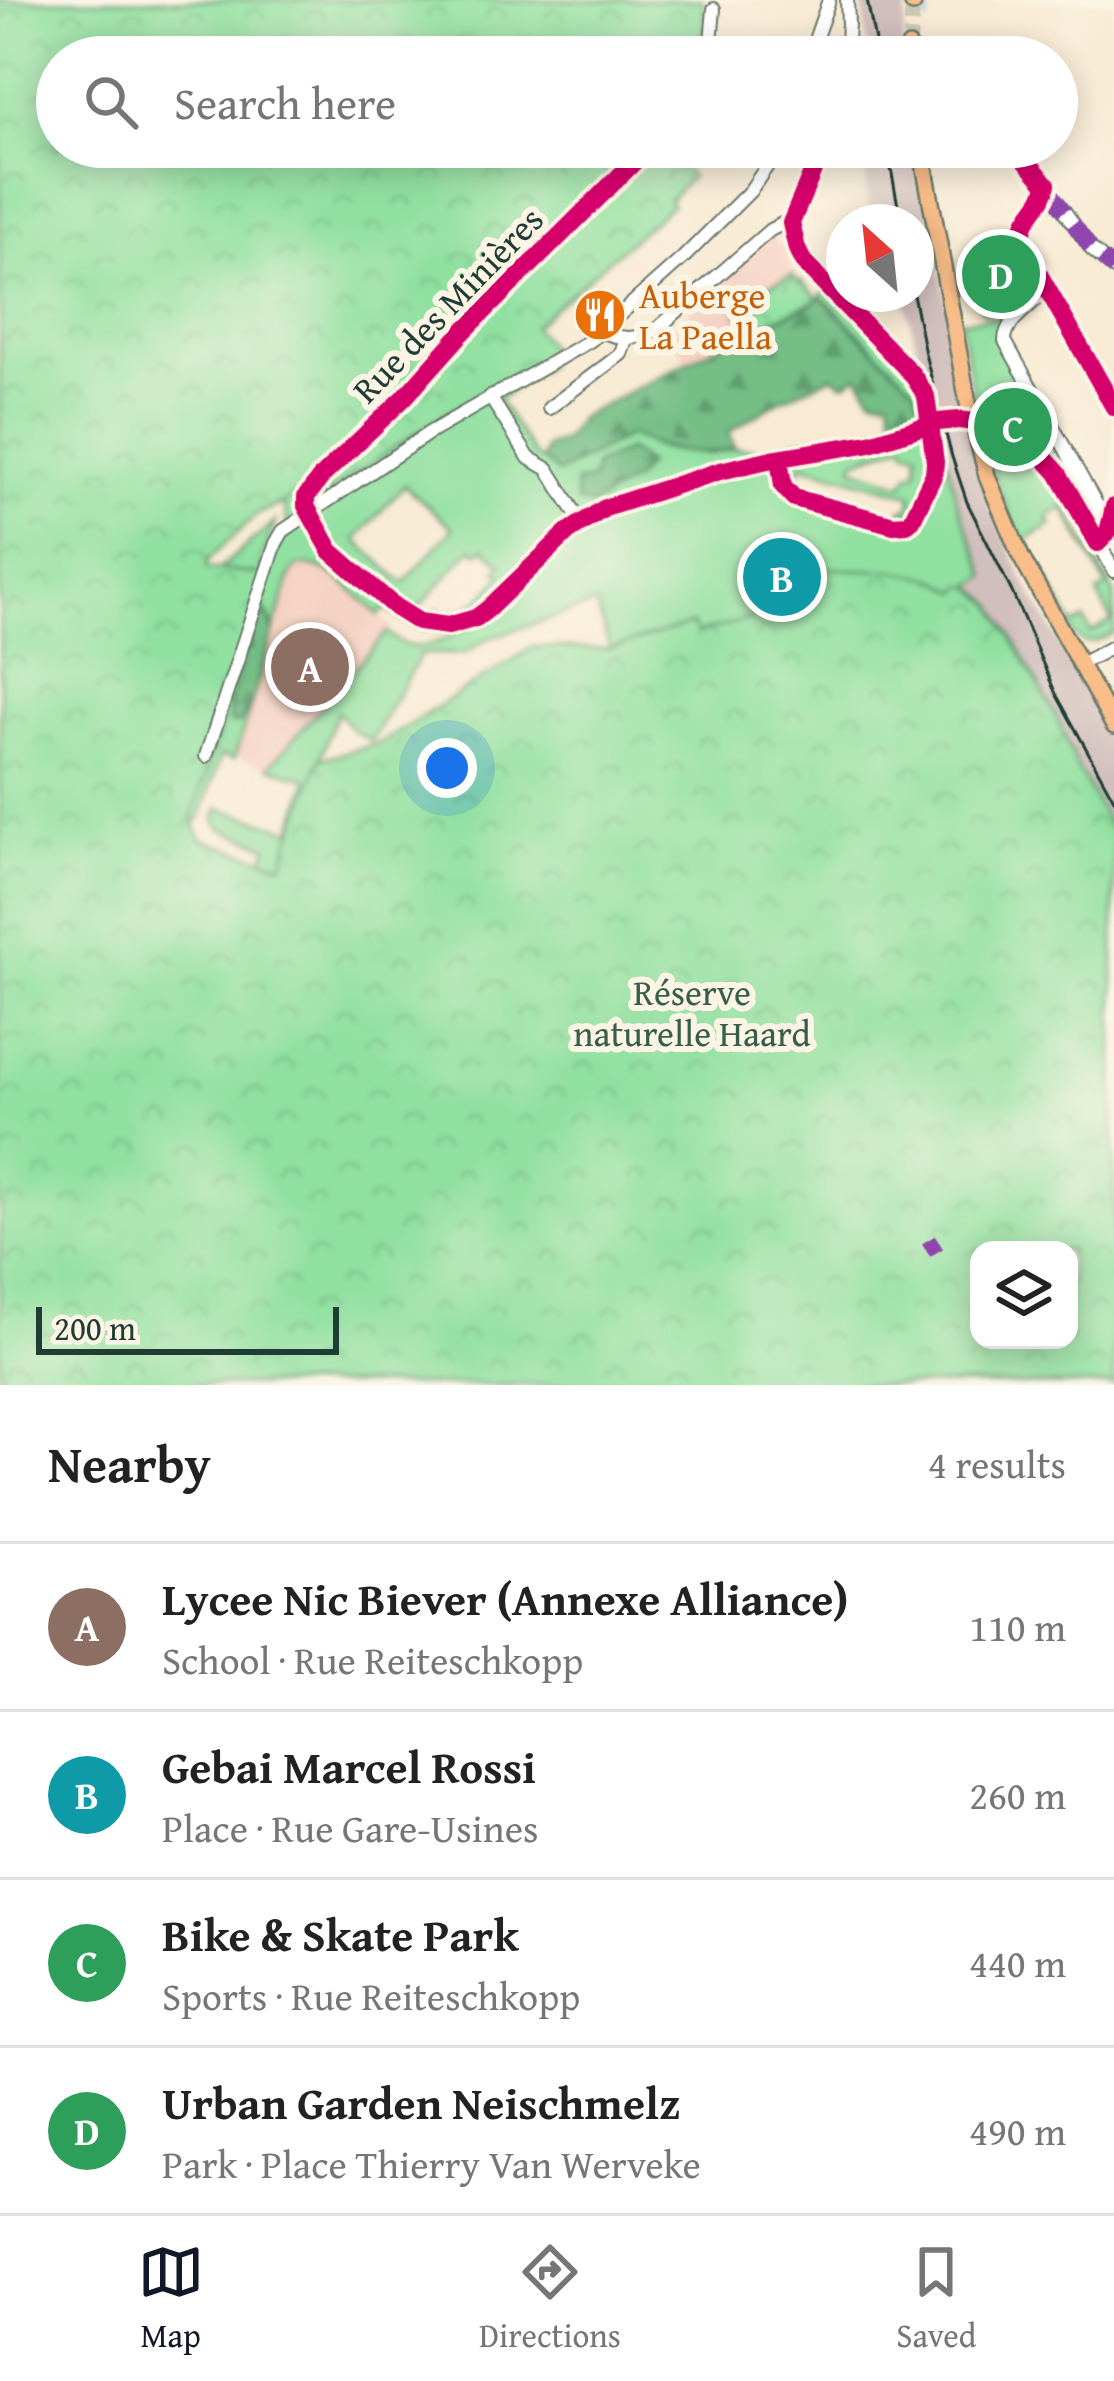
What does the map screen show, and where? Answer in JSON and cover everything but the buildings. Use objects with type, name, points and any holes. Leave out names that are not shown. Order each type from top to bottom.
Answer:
[{"type":"main road","points":[[925,168],[968,404],[988,479],[1021,557],[1114,726]]},
{"type":"street","points":[[816,36],[829,0]]},
{"type":"street","points":[[847,0],[847,36]]},
{"type":"street","points":[[712,36],[714,9]]},
{"type":"street","name":"Rue des Minières","points":[[628,168],[322,476],[306,497],[310,513],[429,434],[601,331],[683,258],[767,168]]},
{"type":"street","points":[[779,458],[784,486],[794,498],[900,525],[916,515],[934,474],[930,417],[920,384],[804,263],[797,249],[792,219],[815,168]]},
{"type":"street","points":[[1035,168],[1092,250],[1114,269]]},
{"type":"street","points":[[1047,188],[1021,237],[1046,287],[1008,326],[1005,341],[1109,527],[1098,543]]},
{"type":"street","points":[[601,331],[626,340],[665,323],[770,230],[792,219]]},
{"type":"street","points":[[549,408],[621,354],[626,340]]},
{"type":"street","points":[[490,397],[530,458],[548,469],[581,522]]},
{"type":"street","points":[[206,755],[275,543],[283,531],[310,513],[332,551],[406,616],[448,626],[476,618],[581,522],[604,508],[682,481],[856,446],[959,419],[987,423],[1031,443],[1058,473],[1114,572]]},
{"type":"street","points":[[1080,664],[1114,646]]},
{"type":"shaded area","points":[[862,0],[908,0],[904,36],[866,36]]},
{"type":"shaded area","points":[[865,168],[920,168],[927,204],[868,204]]},
{"type":"shaded area","points":[[772,235],[784,247],[795,279],[819,299],[686,361],[670,329]]},
{"type":"shaded area","points":[[934,239],[979,470],[991,506],[1022,576],[1114,740],[1114,835],[994,605],[972,586],[987,576],[957,502],[933,391],[908,312],[934,312]]},
{"type":"shaded area","points":[[310,563],[329,571],[392,626],[269,767],[235,756],[290,578],[296,567]]},
{"type":"green space","name":"Réserve naturelle Haard","points":[[0,0],[703,0],[702,36],[36,36],[36,168],[683,168],[691,177],[669,199],[672,204],[533,326],[548,345],[545,358],[425,426],[332,491],[322,477],[259,513],[207,561],[207,568],[269,576],[192,817],[201,839],[282,864],[320,759],[380,743],[533,647],[610,649],[692,624],[697,634],[759,616],[782,597],[792,567],[894,571],[937,579],[959,592],[963,586],[972,586],[994,605],[1114,835],[1114,1385],[0,1385]]},
{"type":"green space","points":[[1018,246],[1039,284],[1035,293],[1017,307],[983,312],[963,264]]},
{"type":"green space","points":[[793,275],[819,299],[747,331],[732,300]]},
{"type":"green space","points":[[823,297],[826,312],[835,312],[915,388],[925,418],[899,427],[890,398],[873,396],[858,375],[844,384],[833,376],[780,400],[729,432],[734,448],[681,451],[629,435],[558,473],[542,460],[546,447],[564,440],[580,417],[747,331]]},
{"type":"green space","points":[[838,312],[868,313],[872,323],[886,320],[893,345],[904,342],[909,360],[920,358],[926,367],[957,502],[987,576],[973,586],[995,605],[1059,722],[1076,765],[959,592],[894,571],[859,571],[759,644],[666,632],[610,649],[596,604],[489,638],[464,654],[421,654],[371,741],[337,712],[282,865],[264,858],[268,846],[220,828],[215,821],[219,808],[292,830],[308,779],[269,767],[387,632],[397,641],[419,646],[475,625],[438,631],[417,627],[385,608],[379,615],[341,580],[308,566],[296,567],[290,578],[274,630],[267,612],[240,723],[252,702],[234,759],[221,755],[201,816],[186,837],[258,575],[218,570],[275,522],[260,566],[267,568],[288,527],[283,504],[0,658],[437,403],[510,377],[545,358],[547,365],[498,400],[535,457],[542,460],[629,435],[660,449],[711,454],[734,448],[776,450],[796,440],[857,435],[886,425],[894,430],[901,426],[915,388]],"holes":[[[905,443],[908,450],[918,451],[917,472],[910,473],[903,484],[853,467],[855,460]],[[801,464],[912,495],[909,510],[903,509],[900,517],[795,487]],[[404,485],[453,528],[404,583],[356,540]],[[472,548],[478,553],[484,548],[502,564],[497,571],[503,576],[482,597],[450,615],[439,617],[438,609],[429,618],[415,612]]]},
{"type":"green space","points":[[1005,317],[998,337],[1064,458],[1047,473],[1114,592],[1114,633],[1102,639],[1084,642],[1071,631],[1010,515],[986,448],[960,320]],"holes":[[[1064,508],[1107,587],[1097,593],[1112,621],[1091,633],[1084,620],[1073,625],[1026,540],[1052,525],[1048,516]]]},
{"type":"green space","points":[[628,450],[647,464],[635,479],[593,505],[577,503],[575,483],[592,480],[595,465]]},
{"type":"green space","points":[[265,611],[274,630],[252,702],[240,723],[230,723],[232,693],[256,619]]},
{"type":"waterway","points":[[927,22],[930,0]]},
{"type":"tunnel","points":[[910,36],[913,4]]},
{"type":"railway","points":[[867,0],[874,36]]},
{"type":"railway","points":[[891,168],[898,204]]},
{"type":"railway","points":[[917,312],[967,502],[1056,694],[1114,799]]},
{"type":"marked path","points":[[1047,187],[1092,250],[1114,269]]},
{"type":"marked path","points":[[926,1250],[939,1242]]},
{"type":"cycle path","points":[[628,168],[306,497],[306,506],[331,551],[395,607],[419,622],[448,626],[476,618],[568,532],[605,508],[720,471],[870,443],[938,422],[997,425],[1031,443],[1058,473],[1098,543],[1108,532],[1114,507]]},
{"type":"cycle path","points":[[779,458],[783,486],[794,498],[894,525],[912,520],[934,474],[926,396],[912,374],[804,263],[797,249],[791,223],[814,168]]},
{"type":"cycle path","points":[[1033,168],[1047,184],[1024,227],[1023,246],[1114,407]]},
{"type":"place","name":"Urban Garden Neischmelz","points":[[1001,274]]},
{"type":"place","name":"Auberge La Paella","points":[[600,315]]},
{"type":"place","name":"Bike & Skate Park","points":[[1013,427]]},
{"type":"place","name":"Gebai Marcel Rossi","points":[[782,577]]},
{"type":"place","name":"Lycee Nic Biever (Annexe Alliance)","points":[[310,667]]}]
